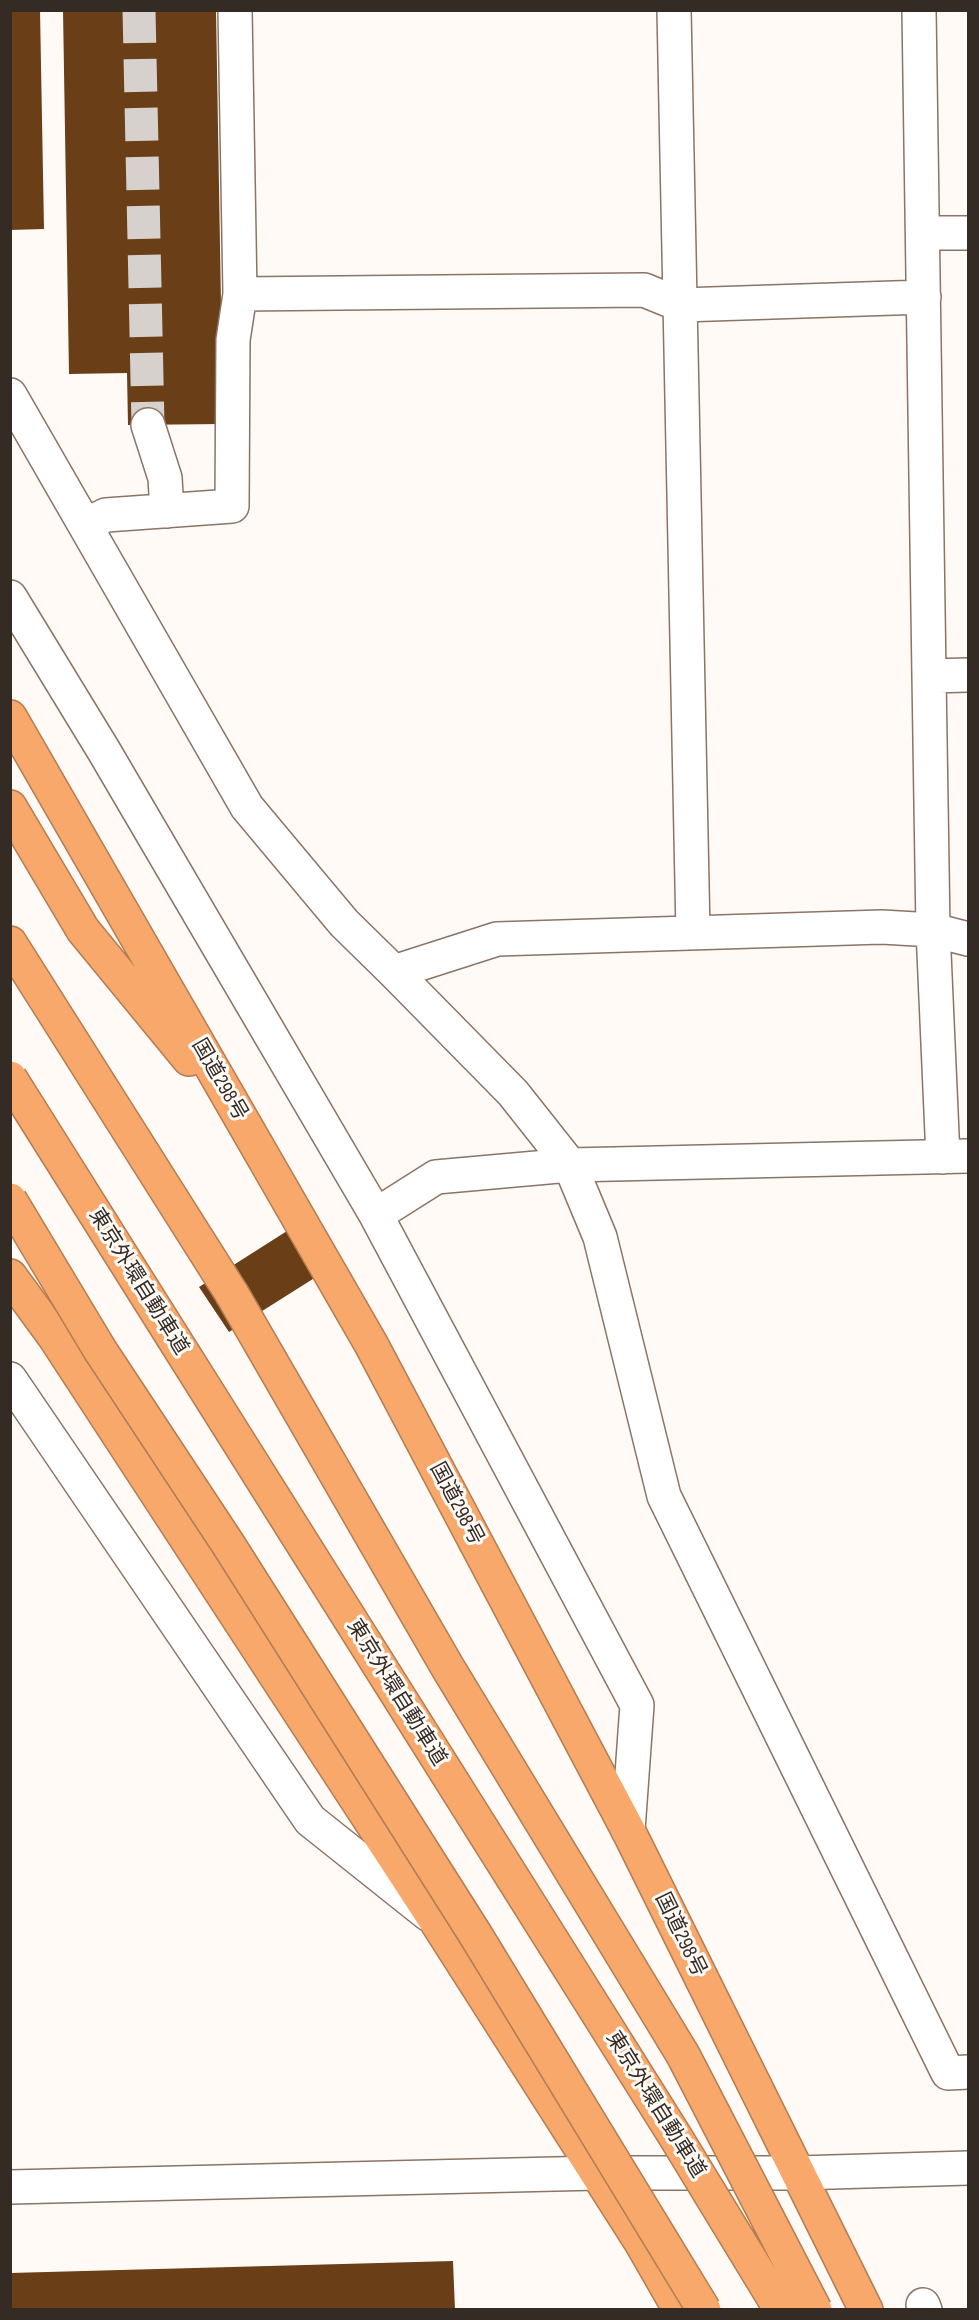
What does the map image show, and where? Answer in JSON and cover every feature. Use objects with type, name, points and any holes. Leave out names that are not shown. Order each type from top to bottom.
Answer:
[{"type":"highway","name":"国道298号","points":[[10,717],[372,1344],[628,1830],[866,2310]]},
{"type":"highway","points":[[10,807],[83,930],[251,1136]]},
{"type":"highway","points":[[10,943],[232,1294],[448,1668],[683,2055],[815,2310]]},
{"type":"highway","name":"東京外環自動車道","points":[[10,1078],[675,2136],[781,2310]]},
{"type":"highway","points":[[10,1200],[100,1350],[228,1544],[475,1934],[704,2310]]},
{"type":"highway","points":[[10,1264],[54,1336],[436,1921],[641,2242],[680,2310]]},
{"type":"highway","points":[[10,1276],[54,1336]]},
{"type":"street","points":[[85,525],[106,515],[232,506],[233,340],[240,294],[235,10]]},
{"type":"street","points":[[674,10],[693,933]]},
{"type":"street","points":[[376,1215],[436,1177],[570,1165],[956,1156],[933,930],[919,10]]},
{"type":"street","points":[[923,233],[969,233]]},
{"type":"street","points":[[240,294],[644,290],[681,305],[924,297]]},
{"type":"street","points":[[10,395],[247,807],[344,923],[513,1093],[570,1165],[600,1237],[664,1496],[948,2073],[969,2072]]},
{"type":"street","points":[[148,424],[165,477],[167,511]]},
{"type":"street","points":[[10,597],[122,782],[376,1215],[637,1705],[628,1830]]},
{"type":"street","points":[[929,676],[969,675]]},
{"type":"street","points":[[394,972],[497,939],[882,927],[933,930],[969,939]]},
{"type":"street","points":[[10,1379],[310,1820],[436,1921]]},
{"type":"street","points":[[10,2187],[597,2173],[798,2173],[969,2168]]},
{"type":"building","points":[[10,10],[40,10],[44,229],[10,230]]},
{"type":"building","points":[[63,10],[216,10],[223,424],[128,425],[127,373],[69,374]]},
{"type":"building","points":[[287,1231],[316,1277],[229,1332],[199,1287]]},
{"type":"building","points":[[453,2261],[455,2310],[10,2310],[10,2273]]},
{"type":"tunnel","points":[[139,10],[148,425]]}]
